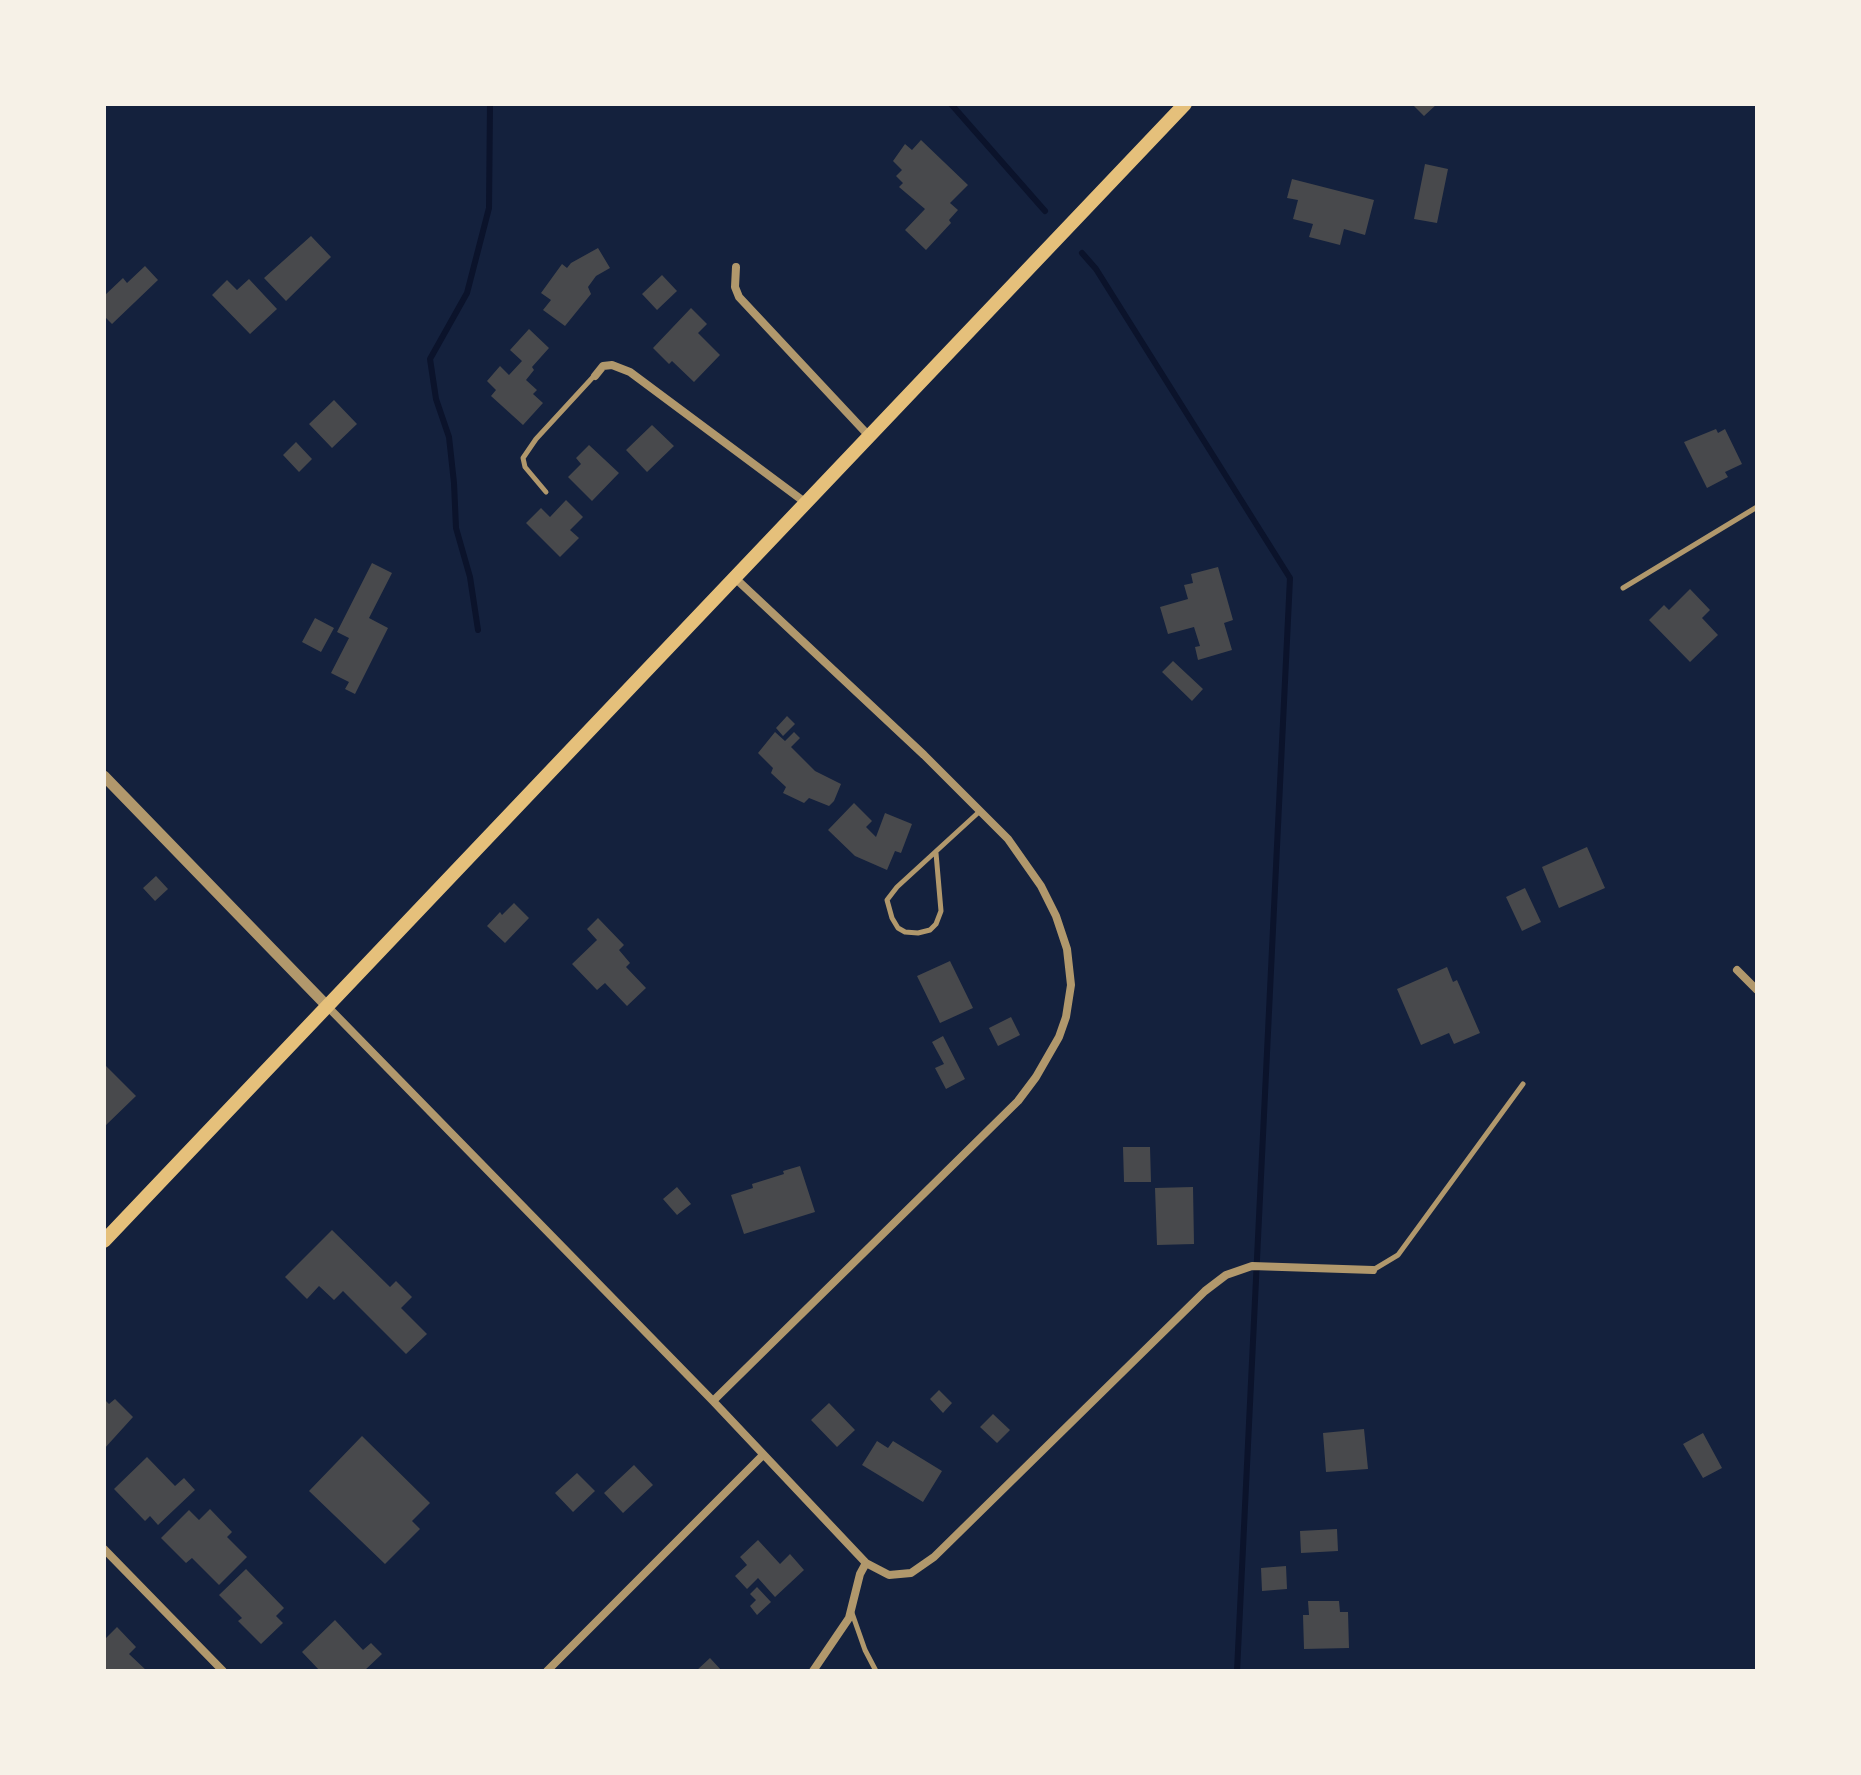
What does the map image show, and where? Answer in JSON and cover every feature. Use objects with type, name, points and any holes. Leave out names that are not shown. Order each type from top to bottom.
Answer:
[{"type":"main road","points":[[104,1241],[1185,104]]},
{"type":"street","points":[[736,267],[735,287],[739,297],[869,436]]},
{"type":"street","points":[[595,376],[603,366],[612,365],[630,372],[806,503]]},
{"type":"street","points":[[713,1401],[1018,1101],[1059,1037],[1069,1000],[1070,967],[1056,916],[1041,886],[1008,839],[924,755],[735,578]]},
{"type":"street","points":[[104,776],[713,1401],[866,1563],[882,1573],[896,1576],[920,1569],[1205,1291],[1226,1275],[1252,1266],[1373,1270]]},
{"type":"street","points":[[1737,970],[1757,990]]},
{"type":"street","points":[[547,1671],[762,1456]]},
{"type":"street","points":[[104,1549],[223,1671]]},
{"type":"street","points":[[813,1671],[841,1634],[852,1612],[860,1574],[866,1563]]},
{"type":"lane","points":[[546,492],[525,467],[523,458],[536,439],[595,376]]},
{"type":"lane","points":[[1623,588],[1757,507]]},
{"type":"lane","points":[[936,853],[941,911],[936,924],[930,930],[905,932],[898,928],[892,918],[887,900],[897,887],[980,811]]},
{"type":"lane","points":[[1373,1270],[1398,1255],[1523,1084]]},
{"type":"lane","points":[[852,1612],[876,1671]]},
{"type":"building","points":[[1412,104],[1437,104],[1424,116]]},
{"type":"building","points":[[921,140],[968,185],[950,203],[958,210],[949,220],[951,223],[926,250],[905,230],[925,209],[899,187],[903,183],[896,176],[902,170],[893,161],[905,144],[912,150]]},
{"type":"building","points":[[1425,164],[1448,169],[1437,223],[1414,219]]},
{"type":"building","points":[[1292,179],[1374,200],[1365,235],[1344,229],[1340,245],[1309,237],[1313,224],[1293,219],[1298,200],[1287,198]]},
{"type":"building","points":[[311,236],[331,257],[286,301],[264,278]]},
{"type":"building","points":[[598,248],[610,268],[596,276],[588,287],[591,294],[565,326],[543,310],[551,300],[541,293],[562,264],[567,268]]},
{"type":"building","points":[[145,266],[158,280],[112,324],[104,316],[104,296],[123,278],[127,283]]},
{"type":"building","points":[[662,275],[677,291],[657,310],[642,294]]},
{"type":"building","points":[[249,279],[277,309],[250,334],[212,295],[227,280],[237,290]]},
{"type":"building","points":[[691,308],[707,324],[698,333],[720,355],[694,382],[653,348]]},
{"type":"building","points":[[529,329],[549,348],[532,367],[534,370],[526,380],[537,390],[533,394],[543,403],[523,425],[491,396],[496,390],[487,381],[500,366],[509,375],[522,361],[510,350]]},
{"type":"building","points":[[334,400],[357,424],[332,448],[309,424]]},
{"type":"building","points":[[652,425],[674,446],[647,472],[626,450]]},
{"type":"building","points":[[1716,429],[1718,433],[1725,429],[1742,464],[1725,472],[1728,477],[1707,488],[1684,442]]},
{"type":"building","points":[[296,442],[312,459],[299,472],[283,455]]},
{"type":"building","points":[[589,445],[619,473],[592,501],[568,477],[581,464],[576,458]]},
{"type":"building","points":[[566,500],[583,517],[570,530],[579,538],[560,557],[526,523],[541,508],[550,517]]},
{"type":"building","points":[[372,563],[392,573],[369,618],[388,628],[355,694],[345,689],[349,682],[331,673],[349,638],[337,632]]},
{"type":"building","points":[[1218,567],[1233,620],[1224,623],[1232,650],[1198,660],[1195,647],[1200,646],[1194,627],[1168,634],[1160,607],[1188,599],[1184,585],[1193,583],[1191,574]]},
{"type":"building","points":[[1690,589],[1710,610],[1702,618],[1718,635],[1690,662],[1649,620],[1664,605],[1669,610]]},
{"type":"building","points":[[315,618],[334,628],[321,652],[302,642]]},
{"type":"building","points":[[1173,661],[1203,689],[1192,701],[1162,672]]},
{"type":"building","points":[[787,716],[795,724],[783,736],[776,728]]},
{"type":"building","points":[[775,732],[785,741],[794,732],[800,738],[791,747],[815,771],[841,784],[829,806],[809,798],[804,803],[783,793],[786,787],[771,773],[773,768],[758,753]]},
{"type":"building","points":[[854,803],[872,821],[866,827],[876,837],[885,813],[912,824],[901,853],[895,851],[887,870],[855,856],[828,830]]},
{"type":"building","points":[[1587,847],[1605,888],[1559,908],[1542,867]]},
{"type":"building","points":[[156,876],[168,889],[155,901],[143,888]]},
{"type":"building","points":[[1525,888],[1541,922],[1522,931],[1506,897]]},
{"type":"building","points":[[514,903],[529,918],[505,943],[487,926]]},
{"type":"building","points":[[598,918],[624,945],[619,950],[630,963],[626,967],[646,988],[627,1006],[605,983],[597,990],[572,964],[597,940],[587,929]]},
{"type":"building","points":[[950,961],[973,1008],[940,1023],[917,976]]},
{"type":"building","points":[[1447,967],[1453,982],[1457,980],[1480,1033],[1454,1044],[1449,1033],[1421,1045],[1397,989]]},
{"type":"building","points":[[1011,1017],[1020,1035],[998,1046],[989,1028]]},
{"type":"building","points":[[943,1036],[965,1079],[946,1089],[935,1068],[944,1064],[932,1042]]},
{"type":"building","points":[[106,1066],[136,1096],[104,1127],[104,1068]]},
{"type":"building","points":[[1123,1147],[1150,1147],[1151,1182],[1124,1182]]},
{"type":"building","points":[[800,1166],[815,1212],[744,1234],[731,1195]]},
{"type":"building","points":[[677,1187],[691,1204],[677,1215],[663,1199]]},
{"type":"building","points":[[1193,1187],[1194,1244],[1157,1245],[1155,1188]]},
{"type":"building","points":[[332,1230],[390,1287],[396,1281],[412,1297],[401,1308],[427,1334],[406,1354],[343,1291],[334,1300],[319,1286],[307,1299],[285,1277]]},
{"type":"building","points":[[939,1390],[952,1403],[943,1413],[930,1399]]},
{"type":"building","points":[[104,1399],[109,1404],[115,1399],[133,1417],[104,1449]]},
{"type":"building","points":[[829,1403],[855,1430],[837,1447],[811,1420]]},
{"type":"building","points":[[993,1414],[1010,1430],[997,1443],[980,1427]]},
{"type":"building","points":[[1364,1429],[1368,1469],[1326,1472],[1323,1433]]},
{"type":"building","points":[[1703,1433],[1722,1468],[1703,1478],[1683,1444]]},
{"type":"building","points":[[362,1436],[430,1503],[412,1521],[420,1529],[385,1564],[309,1491]]},
{"type":"building","points":[[877,1441],[888,1448],[893,1441],[942,1471],[923,1502],[862,1465]]},
{"type":"building","points":[[147,1457],[175,1486],[184,1478],[195,1490],[158,1525],[150,1516],[145,1521],[114,1489]]},
{"type":"building","points":[[634,1465],[653,1485],[623,1513],[604,1493]]},
{"type":"building","points":[[577,1473],[595,1491],[573,1512],[555,1493]]},
{"type":"building","points":[[210,1509],[232,1532],[227,1537],[247,1557],[219,1585],[192,1558],[186,1563],[161,1538],[189,1510],[199,1520]]},
{"type":"building","points":[[1337,1529],[1338,1551],[1301,1553],[1300,1531]]},
{"type":"building","points":[[758,1540],[780,1564],[790,1554],[804,1570],[775,1597],[758,1578],[747,1589],[735,1576],[747,1565],[740,1557]]},
{"type":"building","points":[[1286,1566],[1287,1589],[1262,1591],[1261,1568]]},
{"type":"building","points":[[246,1569],[284,1608],[276,1616],[283,1623],[261,1644],[238,1621],[242,1618],[219,1595]]},
{"type":"building","points":[[757,1587],[771,1602],[757,1615],[750,1606],[756,1600],[750,1594]]},
{"type":"building","points":[[1308,1601],[1339,1601],[1340,1612],[1348,1612],[1349,1648],[1304,1649],[1303,1615],[1309,1615]]},
{"type":"building","points":[[335,1620],[363,1650],[371,1643],[382,1654],[364,1671],[320,1671],[302,1652]]},
{"type":"building","points":[[117,1627],[136,1647],[129,1654],[147,1671],[104,1671],[104,1640]]},
{"type":"building","points":[[710,1658],[722,1671],[696,1671]]},
{"type":"waterway","points":[[478,630],[470,577],[456,528],[449,437],[436,399],[430,359],[467,293],[489,208],[490,104]]},
{"type":"waterway","points":[[951,104],[1045,211]]},
{"type":"waterway","points":[[1082,253],[1096,269],[1290,578],[1237,1671]]}]
